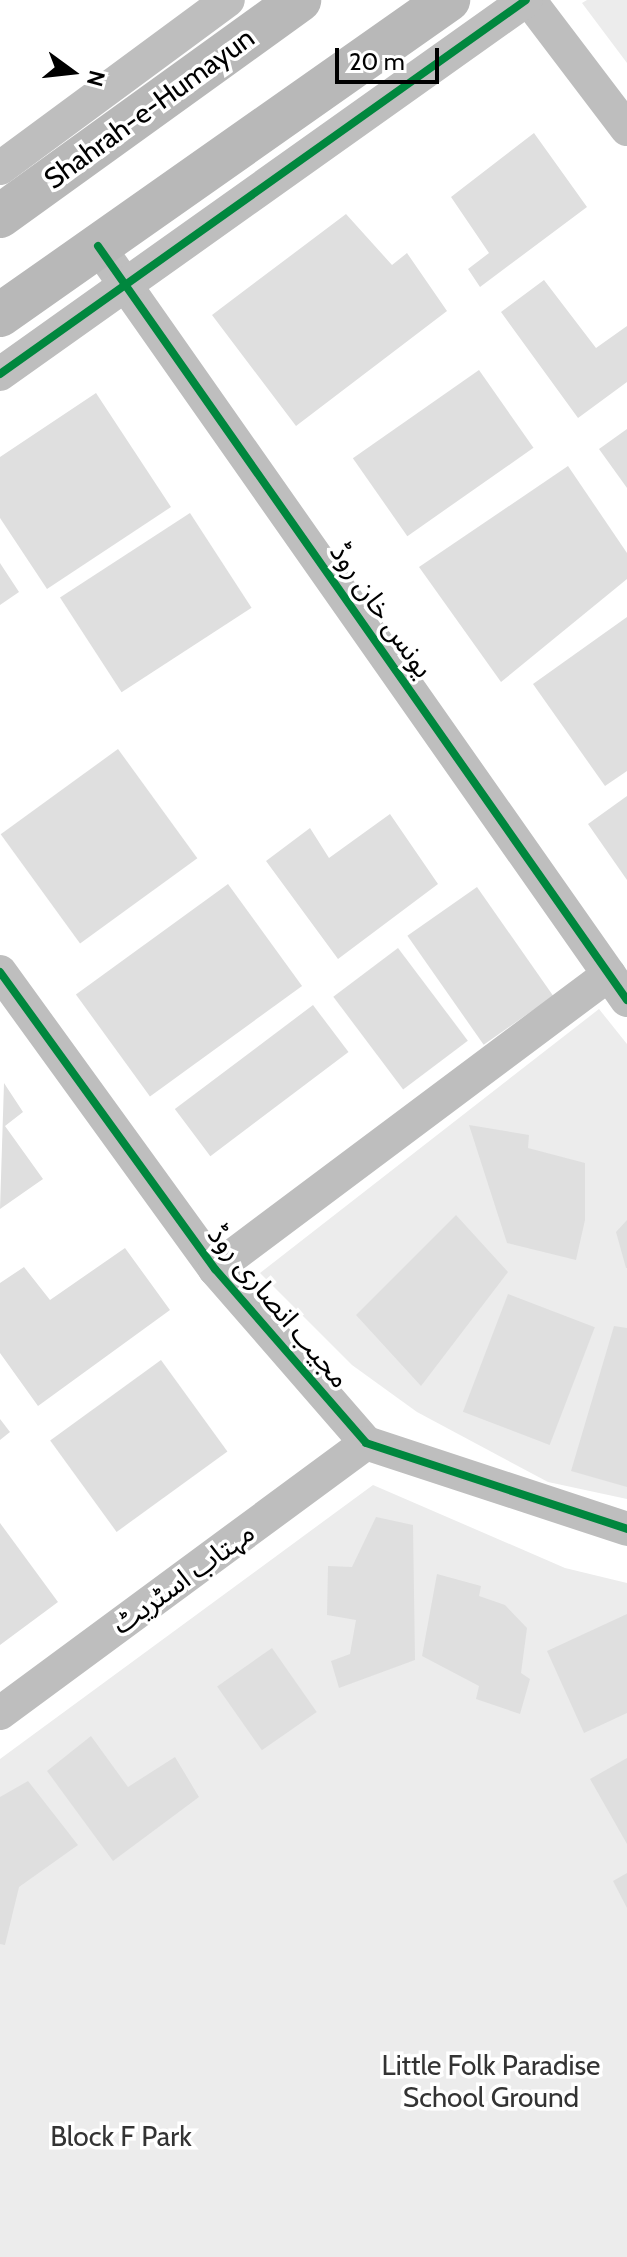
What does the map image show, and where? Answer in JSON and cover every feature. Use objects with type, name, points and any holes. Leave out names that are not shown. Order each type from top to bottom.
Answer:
[{"type":"main road","name":"Shahrah-e-Humayun","points":[[0,216],[299,0]]},
{"type":"main road","points":[[0,315],[448,0]]},
{"type":"street","points":[[0,168],[228,0]]},
{"type":"street","points":[[0,374],[528,0],[627,129]]},
{"type":"street","name":"یونس خان روڈ","points":[[98,246],[129,285],[618,987]]},
{"type":"street","name":"مجیب انصاری روڈ","points":[[0,972],[215,1269],[366,1443]]},
{"type":"street","points":[[215,1269],[618,987]]},
{"type":"street","points":[[366,1443],[627,1529]]},
{"type":"street","name":"مہتاب اسٹریٹ","points":[[0,1713],[366,1443]]},
{"type":"green space","points":[[587,0],[627,0],[627,63],[582,3]]},
{"type":"green space","points":[[599,1009],[627,1044],[627,1499],[548,1482],[417,1412],[352,1365],[260,1273]]},
{"type":"green space","points":[[373,1485],[565,1568],[627,1583],[627,2257],[0,2257],[0,1759]]},
{"type":"building","points":[[534,133],[587,207],[480,287],[468,269],[489,253],[451,197]]},
{"type":"building","points":[[346,214],[392,265],[407,253],[447,311],[296,426],[212,315]]},
{"type":"building","points":[[544,280],[596,348],[627,326],[627,382],[578,418],[501,312]]},
{"type":"building","points":[[479,370],[533,448],[407,536],[353,458]]},
{"type":"building","points":[[96,393],[171,507],[47,589],[0,518],[0,457]]},
{"type":"building","points":[[627,429],[627,488],[599,449]]},
{"type":"building","points":[[568,466],[627,553],[627,579],[501,682],[419,567]]},
{"type":"building","points":[[190,513],[252,608],[122,692],[60,597]]},
{"type":"building","points":[[0,563],[19,592],[0,605]]},
{"type":"building","points":[[627,617],[627,771],[605,786],[533,684]]},
{"type":"building","points":[[118,749],[197,858],[80,943],[1,834]]},
{"type":"building","points":[[627,796],[627,880],[588,824]]},
{"type":"building","points":[[390,814],[438,884],[338,959],[266,861],[310,828],[329,858]]},
{"type":"building","points":[[228,884],[302,986],[150,1096],[76,995]]},
{"type":"building","points":[[477,887],[553,996],[484,1045],[407,936]]},
{"type":"building","points":[[398,948],[468,1041],[403,1089],[333,997]]},
{"type":"building","points":[[313,1005],[349,1052],[210,1156],[175,1109]]},
{"type":"building","points":[[4,1083],[23,1112],[5,1126],[43,1179],[0,1209]]},
{"type":"building","points":[[469,1125],[529,1135],[528,1148],[585,1163],[585,1220],[576,1260],[507,1243]]},
{"type":"building","points":[[456,1215],[508,1272],[421,1386],[356,1315]]},
{"type":"building","points":[[627,1220],[627,1268],[626,1268],[616,1232]]},
{"type":"building","points":[[125,1248],[170,1310],[38,1406],[0,1353],[0,1283],[24,1267],[50,1300]]},
{"type":"building","points":[[508,1294],[595,1327],[550,1445],[463,1412]]},
{"type":"building","points":[[614,1326],[627,1328],[627,1487],[571,1471]]},
{"type":"building","points":[[161,1360],[227,1451],[117,1532],[50,1441]]},
{"type":"building","points":[[0,1419],[10,1432],[0,1440]]},
{"type":"building","points":[[376,1517],[413,1525],[415,1660],[339,1688],[331,1661],[350,1654],[356,1620],[327,1615],[328,1566],[352,1567]]},
{"type":"building","points":[[0,1523],[58,1602],[0,1645]]},
{"type":"building","points":[[437,1574],[481,1586],[479,1596],[505,1605],[527,1628],[521,1673],[530,1679],[520,1714],[476,1699],[479,1686],[422,1656]]},
{"type":"building","points":[[627,1614],[627,1713],[584,1733],[547,1651]]},
{"type":"building","points":[[272,1648],[317,1712],[262,1750],[217,1686]]},
{"type":"building","points":[[91,1736],[128,1787],[175,1757],[199,1797],[113,1861],[47,1771]]},
{"type":"building","points":[[627,1758],[627,1844],[590,1779]]},
{"type":"building","points":[[28,1781],[78,1845],[19,1887],[5,1945],[0,1944],[0,1797]]},
{"type":"building","points":[[627,1873],[627,1908],[613,1881]]},
{"type":"cycle path","points":[[0,374],[526,0]]},
{"type":"cycle path","points":[[98,246],[627,1000]]},
{"type":"cycle path","points":[[0,972],[215,1269],[366,1443],[627,1529]]},
{"type":"park label","name":"Little Folk Paradise School Ground","points":[[491,2081]]},
{"type":"park label","name":"Block F Park","points":[[121,2136]]}]
